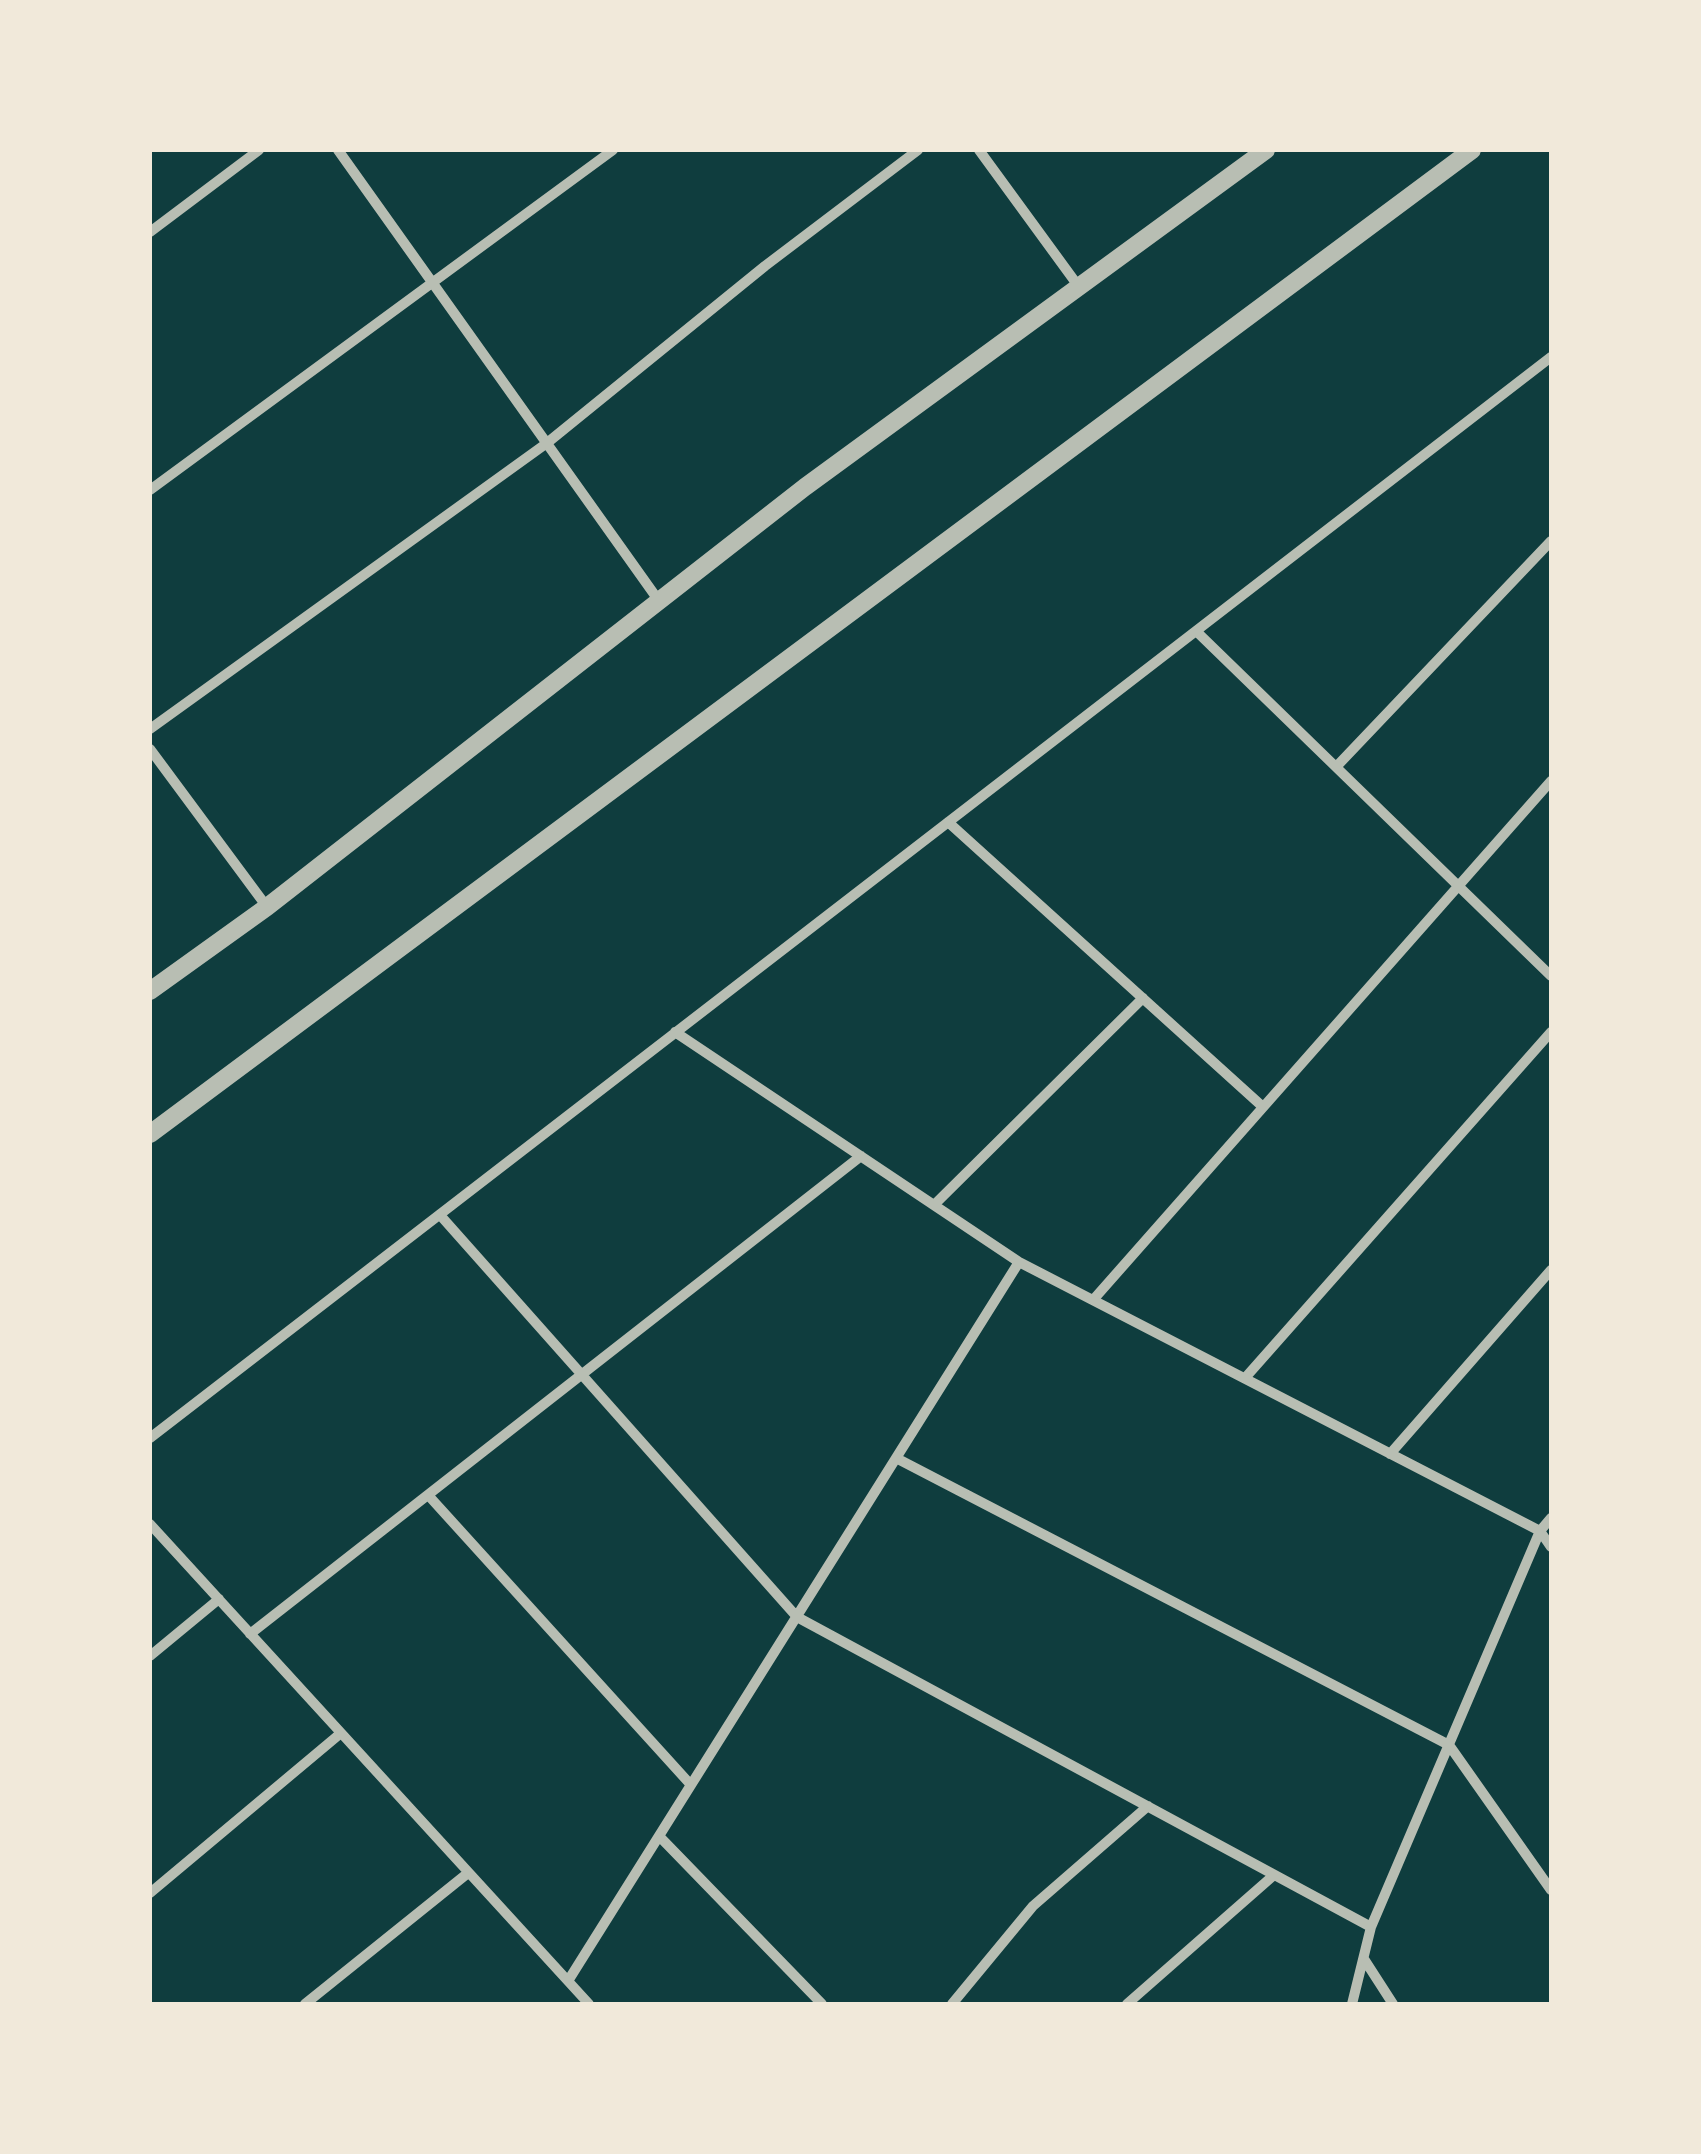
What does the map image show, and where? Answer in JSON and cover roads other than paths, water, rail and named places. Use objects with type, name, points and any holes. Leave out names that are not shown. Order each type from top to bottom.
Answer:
[{"type":"street","points":[[150,232],[259,150]]},
{"type":"street","points":[[338,150],[659,601]]},
{"type":"street","points":[[150,490],[613,150]]},
{"type":"street","points":[[150,729],[547,443],[765,266],[918,150]]},
{"type":"street","points":[[979,150],[1079,286]]},
{"type":"street","points":[[150,991],[267,906],[804,487],[1266,150]]},
{"type":"street","points":[[150,1134],[1472,150]]},
{"type":"street","points":[[150,1438],[1551,357]]},
{"type":"street","points":[[1336,767],[1551,541]]},
{"type":"street","points":[[1196,630],[1551,976]]},
{"type":"street","points":[[150,749],[267,906]]},
{"type":"street","points":[[1093,1300],[1551,780]]},
{"type":"street","points":[[948,822],[1262,1108]]},
{"type":"street","points":[[934,1205],[1142,998]]},
{"type":"street","points":[[675,1032],[1019,1262],[1540,1531],[1551,1547]]},
{"type":"street","points":[[1245,1378],[1551,1032]]},
{"type":"street","points":[[250,1634],[861,1156]]},
{"type":"street","points":[[440,1214],[796,1617],[1371,1927]]},
{"type":"street","points":[[568,1981],[1019,1262]]},
{"type":"street","points":[[1390,1454],[1551,1270]]},
{"type":"street","points":[[896,1458],[1449,1744],[1551,1890]]},
{"type":"street","points":[[428,1495],[690,1785]]},
{"type":"street","points":[[1352,2004],[1371,1927],[1540,1531],[1551,1518]]},
{"type":"street","points":[[150,1524],[587,2003]]},
{"type":"street","points":[[150,1656],[219,1599]]},
{"type":"street","points":[[150,1892],[341,1733]]},
{"type":"street","points":[[952,2004],[1033,1906],[1148,1806]]},
{"type":"street","points":[[658,1836],[822,2004]]},
{"type":"street","points":[[305,2004],[468,1873]]},
{"type":"street","points":[[1127,2004],[1274,1875]]},
{"type":"street","points":[[1364,1958],[1393,2004]]}]
